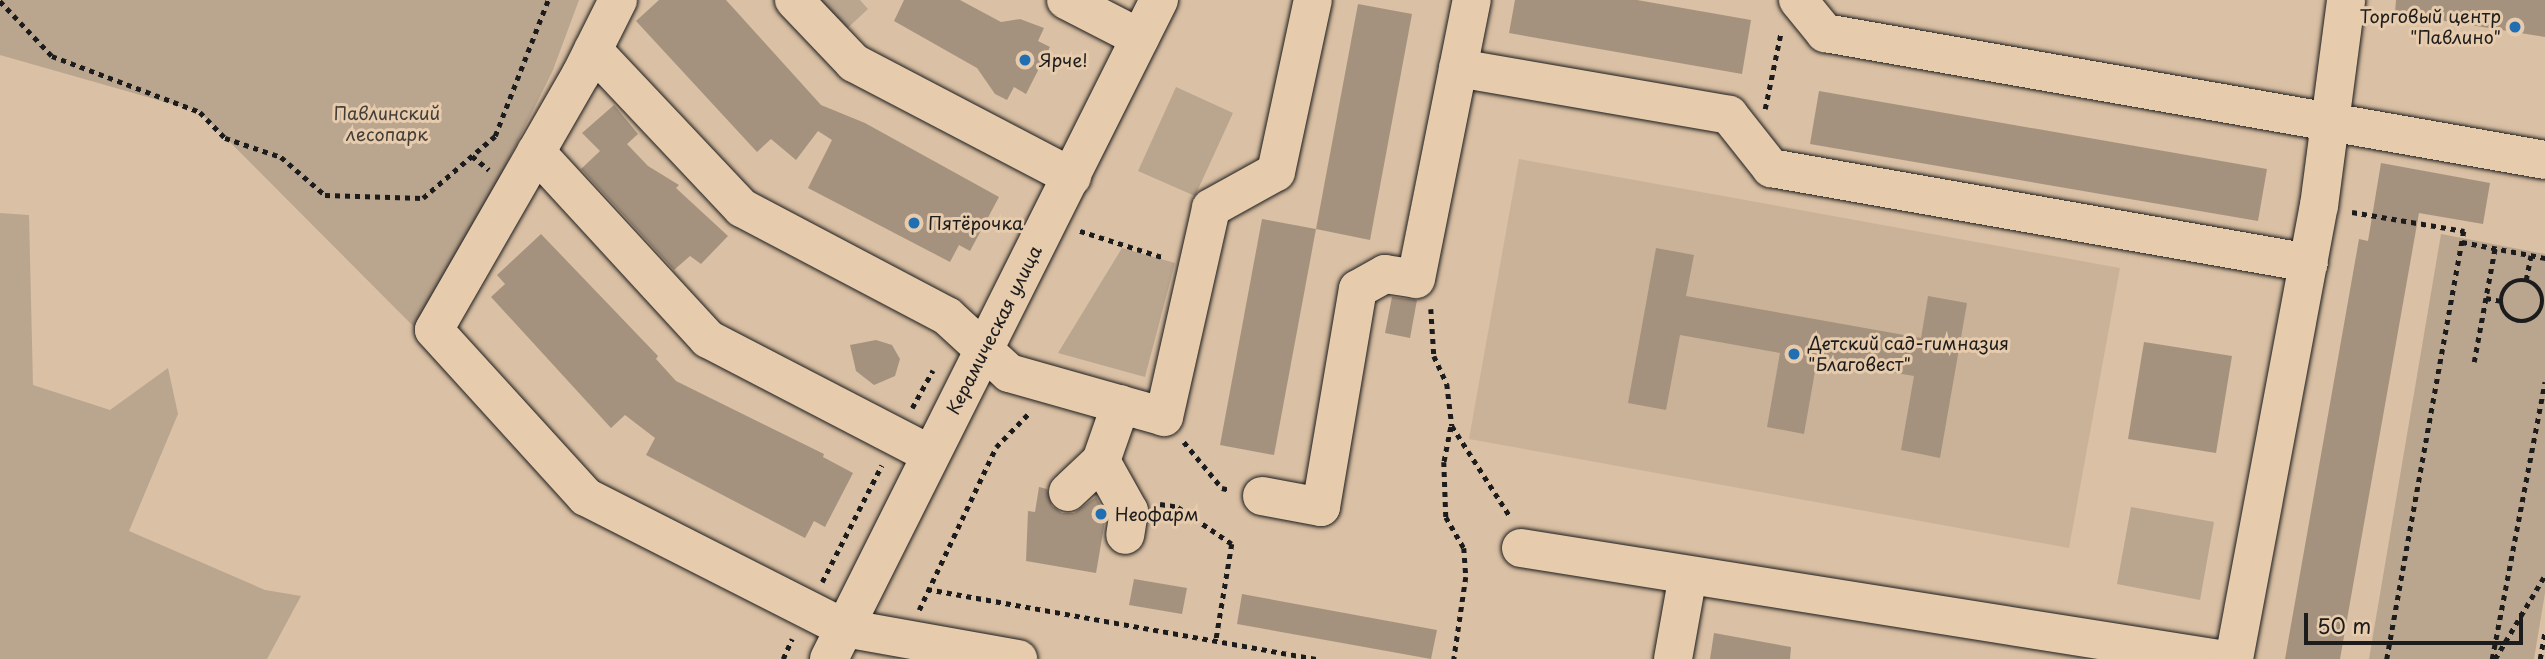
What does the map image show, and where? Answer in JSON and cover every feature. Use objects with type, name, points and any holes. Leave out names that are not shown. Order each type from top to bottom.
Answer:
[{"type":"main road","points":[[618,0],[593,50],[434,330],[586,497],[836,643],[907,639],[1018,659]]},
{"type":"main road","points":[[794,0],[854,63],[1072,177]]},
{"type":"main road","points":[[1066,0],[1140,38]]},
{"type":"main road","name":"Керамическая улица","points":[[836,643],[1051,220],[1159,0]]},
{"type":"main road","points":[[593,50],[742,208],[947,316],[983,352],[1009,373],[1164,417],[1211,208],[1276,172],[1313,0]]},
{"type":"main road","points":[[1262,496],[1321,507],[1358,289],[1385,274],[1416,279],[1472,0]]},
{"type":"main road","points":[[2234,659],[2319,206],[2346,0]]},
{"type":"main road","points":[[1790,12],[1825,33],[2545,160]]},
{"type":"main road","points":[[1458,68],[1729,115],[1772,167],[2309,263]]},
{"type":"main road","points":[[536,152],[708,339],[930,454]]},
{"type":"main road","points":[[1068,492],[1101,461],[1121,404]]},
{"type":"main road","points":[[1101,461],[1129,511],[1125,535]]},
{"type":"main road","points":[[1529,549],[1688,576],[1789,587],[2219,659]]},
{"type":"main road","points":[[1673,659],[1688,576]]},
{"type":"path","points":[[0,1],[52,56],[200,112],[225,138],[281,157],[326,195],[423,198],[495,136],[548,0]]},
{"type":"path","points":[[1755,147],[1770,98],[1790,12]]},
{"type":"path","points":[[2319,206],[2464,231],[2387,659]]},
{"type":"path","points":[[1051,220],[1115,245],[1198,266]]},
{"type":"path","points":[[2462,242],[2545,258]]},
{"type":"path","points":[[2474,362],[2495,248]]},
{"type":"path","points":[[2526,280],[2530,255]]},
{"type":"path","points":[[1416,279],[1431,298],[1434,356],[1447,384],[1452,426],[1444,461],[1446,517],[1464,548],[1466,577],[1454,659]]},
{"type":"path","points":[[2501,301],[2511,284],[2526,280]]},
{"type":"path","points":[[2501,301],[2506,315],[2518,322],[2533,320],[2544,309],[2542,293],[2526,280]]},
{"type":"path","points":[[2486,298],[2501,301]]},
{"type":"path","points":[[2493,659],[2545,382]]},
{"type":"path","points":[[907,639],[996,447],[1056,386]]},
{"type":"path","points":[[1164,417],[1222,488],[1262,496]]},
{"type":"path","points":[[1452,426],[1529,549]]},
{"type":"path","points":[[1121,498],[1178,507],[1232,544],[1216,641]]},
{"type":"path","points":[[2493,659],[2545,577]]},
{"type":"path","points":[[928,589],[1318,659]]},
{"type":"path","points":[[2540,659],[2545,631]]},
{"type":"shaded area","name":"Детский сад-гимназия \"Благовест\"","points":[[1519,159],[2120,268],[2069,548],[1469,439]]},
{"type":"green space","name":"Павлинский лесопарк","points":[[0,0],[579,0],[553,70],[422,335],[200,112],[0,55]]},
{"type":"green space","points":[[817,0],[860,0],[868,9],[839,36]]},
{"type":"green space","points":[[1176,87],[1233,113],[1195,196],[1138,171]]},
{"type":"green space","points":[[0,213],[29,215],[33,385],[110,410],[168,368],[178,414],[129,531],[265,590],[301,596],[267,659],[0,659]]},
{"type":"green space","points":[[2441,234],[2545,254],[2545,593],[2534,659],[2369,659]]},
{"type":"green space","points":[[1122,248],[1175,263],[1145,377],[1058,353]]},
{"type":"green space","points":[[2131,507],[2214,522],[2200,600],[2117,584]]},
{"type":"building","points":[[659,0],[726,0],[821,105],[865,123],[999,197],[970,251],[959,245],[950,262],[808,188],[832,140],[818,131],[796,160],[771,139],[757,152],[636,21]]},
{"type":"building","points":[[904,0],[960,0],[1001,22],[1020,19],[1044,28],[1038,41],[1050,47],[1026,94],[1014,87],[1007,100],[995,94],[977,68],[894,21]]},
{"type":"building","points":[[1515,0],[1637,0],[1751,20],[1742,74],[1509,33]]},
{"type":"building","name":"Торговый центр \"Павлино\"","points":[[2396,0],[2545,0],[2545,37],[2395,13]]},
{"type":"building","points":[[1358,4],[1412,14],[1370,240],[1316,229]]},
{"type":"building","points":[[1819,91],[2267,169],[2258,221],[1810,144]]},
{"type":"building","points":[[614,105],[638,134],[627,144],[648,166],[679,185],[676,188],[728,236],[701,264],[690,256],[674,270],[581,169],[600,151],[582,133]]},
{"type":"building","points":[[2381,163],[2490,183],[2483,224],[2419,213],[2340,659],[2285,659],[2359,239],[2368,241]]},
{"type":"building","points":[[1262,219],[1316,229],[1274,455],[1220,445]]},
{"type":"building","points":[[541,234],[658,356],[656,359],[676,381],[824,454],[823,457],[853,473],[825,527],[814,521],[805,538],[646,455],[655,438],[625,415],[611,428],[491,297],[505,284],[497,275]]},
{"type":"building","points":[[1656,248],[1694,255],[1686,296],[1921,338],[1928,296],[1967,303],[1940,458],[1901,450],[1914,376],[1817,360],[1804,434],[1767,427],[1780,353],[1680,335],[1666,410],[1628,403]]},
{"type":"building","points":[[1392,297],[1417,300],[1410,338],[1385,333]]},
{"type":"building","points":[[876,340],[892,345],[900,359],[895,376],[874,385],[856,371],[850,345]]},
{"type":"building","points":[[2144,342],[2232,356],[2216,453],[2128,439]]},
{"type":"building","points":[[1039,487],[1047,489],[1052,506],[1062,513],[1074,513],[1096,497],[1106,515],[1096,573],[1026,561],[1028,511],[1035,512]]},
{"type":"building","points":[[1134,579],[1187,588],[1182,614],[1129,605]]},
{"type":"building","points":[[1242,594],[1437,630],[1431,659],[1237,624]]},
{"type":"building","points":[[1714,633],[1791,647],[1790,659],[1710,659]]},
{"type":"place","name":"Торговый центр \"Павлино\"","points":[[2515,27]]},
{"type":"place","name":"Ярче!","points":[[1025,60]]},
{"type":"place","name":"Пятёрочка","points":[[914,223]]},
{"type":"place","name":"Детский сад-гимназия \"Благовест\"","points":[[1794,354]]},
{"type":"place","name":"Неофарм","points":[[1101,514]]}]
